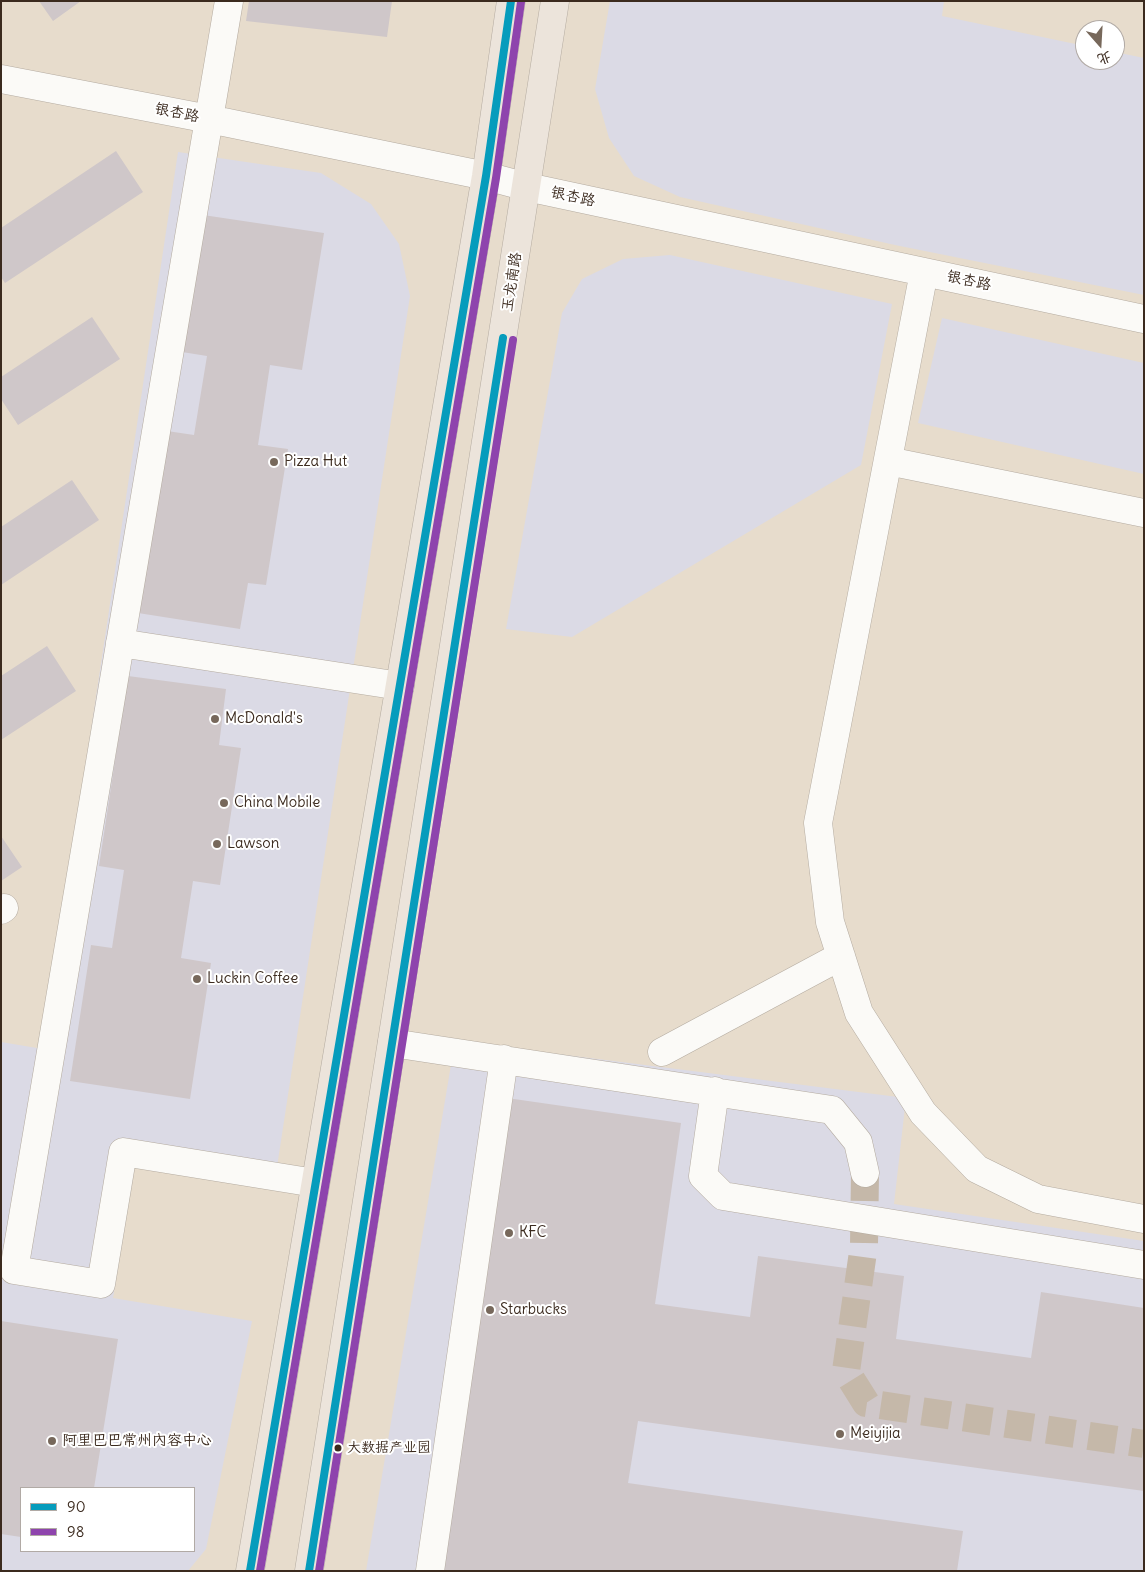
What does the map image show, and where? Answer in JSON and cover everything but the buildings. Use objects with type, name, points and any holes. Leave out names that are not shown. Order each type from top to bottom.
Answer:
[{"type":"main road","points":[[250,1571],[486,176],[511,1]]},
{"type":"main road","name":"玉龙南路","points":[[309,1571],[555,1]]},
{"type":"street","points":[[229,1],[14,1270],[101,1284],[123,1152],[316,1183]]},
{"type":"street","name":"银杏路","points":[[1,79],[209,119],[486,176],[527,187],[1144,319]]},
{"type":"street","points":[[924,272],[818,823],[830,922],[859,1013],[923,1113],[977,1169],[1038,1199],[1144,1219]]},
{"type":"street","points":[[888,461],[1144,514]]},
{"type":"street","points":[[120,643],[400,686]]},
{"type":"street","points":[[662,1052],[840,956]]},
{"type":"street","points":[[392,1042],[832,1110],[858,1142],[865,1173]]},
{"type":"street","points":[[430,1571],[504,1059]]},
{"type":"street","points":[[715,1091],[702,1176],[722,1196],[1144,1265]]},
{"type":"shaded area","points":[[610,1],[944,1],[942,16],[1075,44],[1075,70],[1125,70],[1125,54],[1144,58],[1144,295],[895,245],[680,197],[634,176],[609,138],[595,89]]},
{"type":"shaded area","points":[[178,152],[321,173],[371,204],[399,244],[410,296],[275,1180],[136,1158],[113,1298],[252,1321],[206,1549],[188,1571],[1,1571],[1,1042],[43,1049]]},
{"type":"shaded area","points":[[670,255],[892,304],[861,465],[572,637],[506,629],[562,313],[582,279],[623,259]]},
{"type":"shaded area","points":[[942,318],[1144,363],[1144,474],[918,423]]},
{"type":"shaded area","points":[[455,1041],[906,1098],[894,1204],[1144,1241],[1144,1571],[366,1571]]},
{"type":"tunnel","points":[[865,1173],[864,1245],[846,1371],[866,1403],[1144,1444]]},
{"type":"transit line","name":"90","points":[[250,1571],[486,176],[511,1]]},
{"type":"transit line","name":"98","points":[[260,1571],[496,178],[521,2]]},
{"type":"transit line","name":"90","points":[[309,1571],[503,338]]},
{"type":"transit line","name":"98","points":[[319,1571],[513,340]]},
{"type":"place","name":"Pizza Hut","points":[[274,462]]},
{"type":"place","name":"McDonald's","points":[[215,719]]},
{"type":"place","name":"China Mobile","points":[[224,803]]},
{"type":"place","name":"Lawson","points":[[217,844]]},
{"type":"place","name":"Luckin Coffee","points":[[197,979]]},
{"type":"place","name":"KFC","points":[[509,1233]]},
{"type":"place","name":"Starbucks","points":[[490,1310]]},
{"type":"place","name":"Meiyijia","points":[[840,1434]]},
{"type":"place","name":"阿里巴巴常州内容中心","points":[[52,1441]]},
{"type":"place","name":"大数据产业园","points":[[338,1448]]}]
